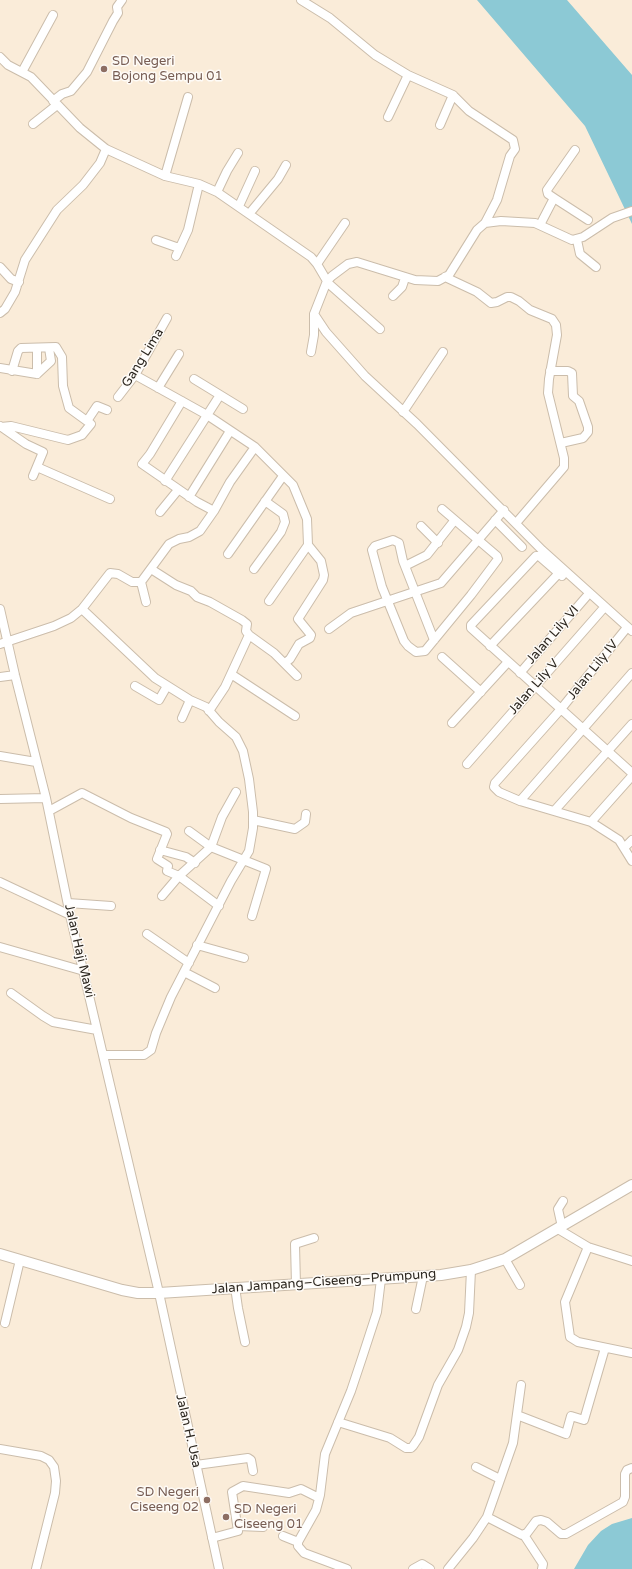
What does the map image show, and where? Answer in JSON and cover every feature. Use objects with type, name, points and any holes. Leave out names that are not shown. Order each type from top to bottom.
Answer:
[{"type":"main road","name":"Jalan Jampang–Ciseeng–Prumpung","points":[[0,1254],[122,1290],[159,1293],[423,1276],[471,1270],[506,1259],[632,1185]]},
{"type":"street","points":[[33,124],[55,103],[59,95],[69,92],[76,87],[87,72],[114,21],[118,12],[118,7],[122,0]]},
{"type":"street","points":[[301,0],[330,18],[375,55],[408,75],[453,95],[469,111],[513,140],[516,144],[497,200],[485,223],[477,230],[452,271],[445,277],[430,281],[406,278],[357,262],[344,267],[327,281],[314,314],[314,335],[310,352]]},
{"type":"street","points":[[22,72],[53,15]]},
{"type":"street","points":[[0,57],[8,65],[31,77],[80,128],[106,150],[165,176],[199,184],[217,192],[311,256],[318,264],[327,281],[380,329]]},
{"type":"street","points":[[388,117],[408,75]]},
{"type":"street","points":[[440,125],[453,95]]},
{"type":"street","points":[[165,176],[188,96]]},
{"type":"street","points":[[0,313],[9,303],[19,282],[25,260],[57,210],[83,185],[100,163],[106,150]]},
{"type":"street","points":[[575,150],[547,190],[548,194],[588,220]]},
{"type":"street","points":[[217,192],[238,153]]},
{"type":"street","points":[[249,214],[278,179],[286,165]]},
{"type":"street","points":[[239,206],[255,170]]},
{"type":"street","points":[[176,256],[191,220],[199,184]]},
{"type":"street","points":[[540,224],[554,198]]},
{"type":"street","points":[[485,223],[501,221],[540,224],[564,238],[577,240],[612,218],[632,211]]},
{"type":"street","points":[[318,264],[345,223]]},
{"type":"street","points":[[156,240],[180,248]]},
{"type":"street","points":[[577,240],[580,254],[596,267]]},
{"type":"street","points":[[0,268],[11,279],[19,282]]},
{"type":"street","points":[[445,277],[477,292],[488,302],[494,303],[505,297],[511,297],[519,301],[530,310],[552,319],[557,330],[548,384],[549,399],[561,443],[564,467],[517,522]]},
{"type":"street","points":[[393,296],[402,287],[406,278]]},
{"type":"street","points":[[314,314],[326,332],[364,376],[417,424],[517,522],[562,569],[629,630],[632,636]]},
{"type":"street","name":"Gang Lima","points":[[118,397],[134,375],[167,318]]},
{"type":"street","points":[[0,427],[11,426],[60,439],[73,439],[82,435],[91,424],[69,408],[64,386],[61,354],[56,348],[23,347],[20,349],[12,371]]},
{"type":"street","points":[[36,374],[37,348]]},
{"type":"street","points":[[36,374],[51,360],[49,348]]},
{"type":"street","points":[[403,412],[443,352]]},
{"type":"street","points":[[158,388],[179,354]]},
{"type":"street","points":[[0,368],[36,374]]},
{"type":"street","points":[[550,371],[568,371],[572,373],[573,396],[579,401],[588,427],[588,432],[583,438],[561,443]]},
{"type":"street","points":[[134,375],[207,415],[255,447],[283,476],[294,485],[307,519],[308,544],[321,561],[323,580],[298,619],[310,635],[310,638],[300,644],[290,659],[285,663]]},
{"type":"street","points":[[194,379],[243,409]]},
{"type":"street","points":[[165,481],[220,395]]},
{"type":"street","points":[[182,401],[150,454],[142,464],[178,490],[214,511]]},
{"type":"street","points":[[88,421],[97,406],[107,410]]},
{"type":"street","points":[[0,427],[26,444],[43,452],[33,476]]},
{"type":"street","points":[[189,497],[230,431]]},
{"type":"street","points":[[141,582],[169,544],[179,539],[189,537],[200,531],[214,511],[230,482],[255,447]]},
{"type":"street","points":[[37,467],[110,499]]},
{"type":"street","points":[[228,554],[283,476]]},
{"type":"street","points":[[160,512],[178,490]]},
{"type":"street","points":[[254,569],[281,532],[285,522],[283,514],[265,501]]},
{"type":"street","points":[[434,640],[414,592],[397,541],[393,540],[372,547],[372,554],[388,601],[404,641],[408,646],[421,653],[425,651],[434,640],[497,562],[497,556],[454,521],[442,509]]},
{"type":"street","points":[[329,629],[351,613],[441,583],[504,510]]},
{"type":"street","points":[[495,520],[522,547]]},
{"type":"street","points":[[405,566],[424,558],[438,543],[454,521]]},
{"type":"street","points":[[421,526],[438,543]]},
{"type":"street","points":[[268,602],[308,544]]},
{"type":"street","points":[[591,822],[632,774],[471,630],[472,625],[536,556],[539,556],[586,597],[629,630]]},
{"type":"street","points":[[151,569],[176,585],[191,591],[197,597],[210,602],[242,620],[247,624],[246,631],[249,636],[285,663],[297,676]]},
{"type":"street","points":[[4,643],[54,626],[71,618],[82,609],[110,573],[118,574],[132,582],[141,582]]},
{"type":"street","points":[[490,646],[559,573]]},
{"type":"street","points":[[141,582],[146,602]]},
{"type":"street","name":"Jalan Lily VI","points":[[520,673],[586,597]]},
{"type":"street","name":"Jalan Haji Mawi","points":[[0,609],[4,643],[15,675],[46,798],[70,915],[159,1293]]},
{"type":"street","points":[[82,609],[144,668],[167,686],[201,705],[236,737],[242,745],[250,786],[253,820],[250,846],[244,861],[197,945],[171,997],[156,1033],[151,1050],[148,1054],[103,1055]]},
{"type":"street","name":"Jalan Lily V","points":[[467,764],[602,610]]},
{"type":"street","name":"Jalan Lily IV","points":[[520,801],[496,791],[494,784],[629,630]]},
{"type":"street","points":[[209,711],[231,674],[249,636]]},
{"type":"street","points":[[442,657],[481,692]]},
{"type":"street","points":[[452,723],[508,662]]},
{"type":"street","points":[[632,673],[520,801],[555,810],[591,822],[615,837],[625,847],[632,862]]},
{"type":"street","points":[[231,674],[295,716]]},
{"type":"street","points":[[0,677],[15,675]]},
{"type":"street","points":[[135,686],[159,700],[167,686]]},
{"type":"street","points":[[182,718],[190,700]]},
{"type":"street","points":[[555,810],[632,724]]},
{"type":"street","points":[[0,756],[36,762]]},
{"type":"street","points":[[162,896],[179,876],[195,863],[210,847],[222,817],[236,792]]},
{"type":"street","points":[[49,811],[82,794],[131,818],[166,832],[167,834],[157,859],[168,866],[167,871],[179,876],[218,906]]},
{"type":"street","points":[[0,799],[46,798]]},
{"type":"street","points":[[253,820],[295,829],[305,822],[306,814]]},
{"type":"street","points":[[188,831],[210,847],[266,870],[252,916]]},
{"type":"street","points":[[625,847],[632,840]]},
{"type":"street","points":[[160,850],[186,857],[195,863]]},
{"type":"street","points":[[0,882],[70,915]]},
{"type":"street","points":[[68,903],[111,906]]},
{"type":"street","points":[[147,934],[189,963]]},
{"type":"street","points":[[197,945],[244,958]]},
{"type":"street","points":[[3,948],[84,971]]},
{"type":"street","points":[[184,972],[215,988]]},
{"type":"street","points":[[11,993],[53,1022],[97,1030]]},
{"type":"street","points":[[564,1200],[558,1209],[560,1228],[588,1247],[632,1262]]},
{"type":"street","points":[[296,1284],[295,1244],[314,1238]]},
{"type":"street","points":[[588,1247],[565,1302],[569,1333],[575,1341],[632,1353]]},
{"type":"street","points":[[506,1259],[520,1285]]},
{"type":"street","points":[[4,1323],[20,1260]]},
{"type":"street","points":[[338,1422],[390,1438],[406,1448],[411,1448],[413,1446],[419,1437],[438,1386],[458,1350],[466,1327],[469,1313],[471,1270]]},
{"type":"street","points":[[416,1309],[423,1276]]},
{"type":"street","points":[[347,1569],[304,1553],[298,1546],[298,1542],[313,1518],[319,1498],[325,1454],[351,1391],[377,1312],[381,1279]]},
{"type":"street","points":[[235,1287],[245,1342]]},
{"type":"street","name":"Jalan H. Usa","points":[[159,1293],[218,1569]]},
{"type":"street","points":[[517,1415],[566,1434],[571,1416],[584,1420],[605,1348]]},
{"type":"street","points":[[448,1569],[487,1517],[514,1443],[521,1385]]},
{"type":"street","points":[[0,1449],[41,1456],[49,1460],[54,1467],[56,1480],[55,1493],[36,1569]]},
{"type":"street","points":[[196,1464],[248,1458],[252,1460],[253,1471]]},
{"type":"street","points":[[476,1467],[500,1479]]},
{"type":"street","points":[[524,1534],[536,1522],[541,1520],[547,1522],[557,1532],[566,1534],[619,1504],[625,1499],[625,1474],[627,1470],[632,1468]]},
{"type":"street","points":[[212,1538],[236,1532],[238,1526],[232,1492],[243,1486],[289,1493],[301,1490],[319,1498]]},
{"type":"street","points":[[487,1517],[524,1534],[543,1564],[542,1569]]},
{"type":"street","points":[[238,1526],[263,1527]]},
{"type":"street","points":[[283,1536],[298,1542]]},
{"type":"street","points":[[413,1569],[422,1564],[430,1569]]},
{"type":"water","points":[[477,0],[567,0],[632,75],[632,224],[585,126]]},
{"type":"water","points":[[632,1518],[632,1569],[574,1569],[588,1545],[601,1531],[612,1524]]},
{"type":"place","name":"SD Negeri Bojong Sempu 01","points":[[104,69]]},
{"type":"place","name":"SD Negeri Ciseeng 02","points":[[207,1500]]},
{"type":"place","name":"SD Negeri Ciseeng 01","points":[[226,1517]]}]
